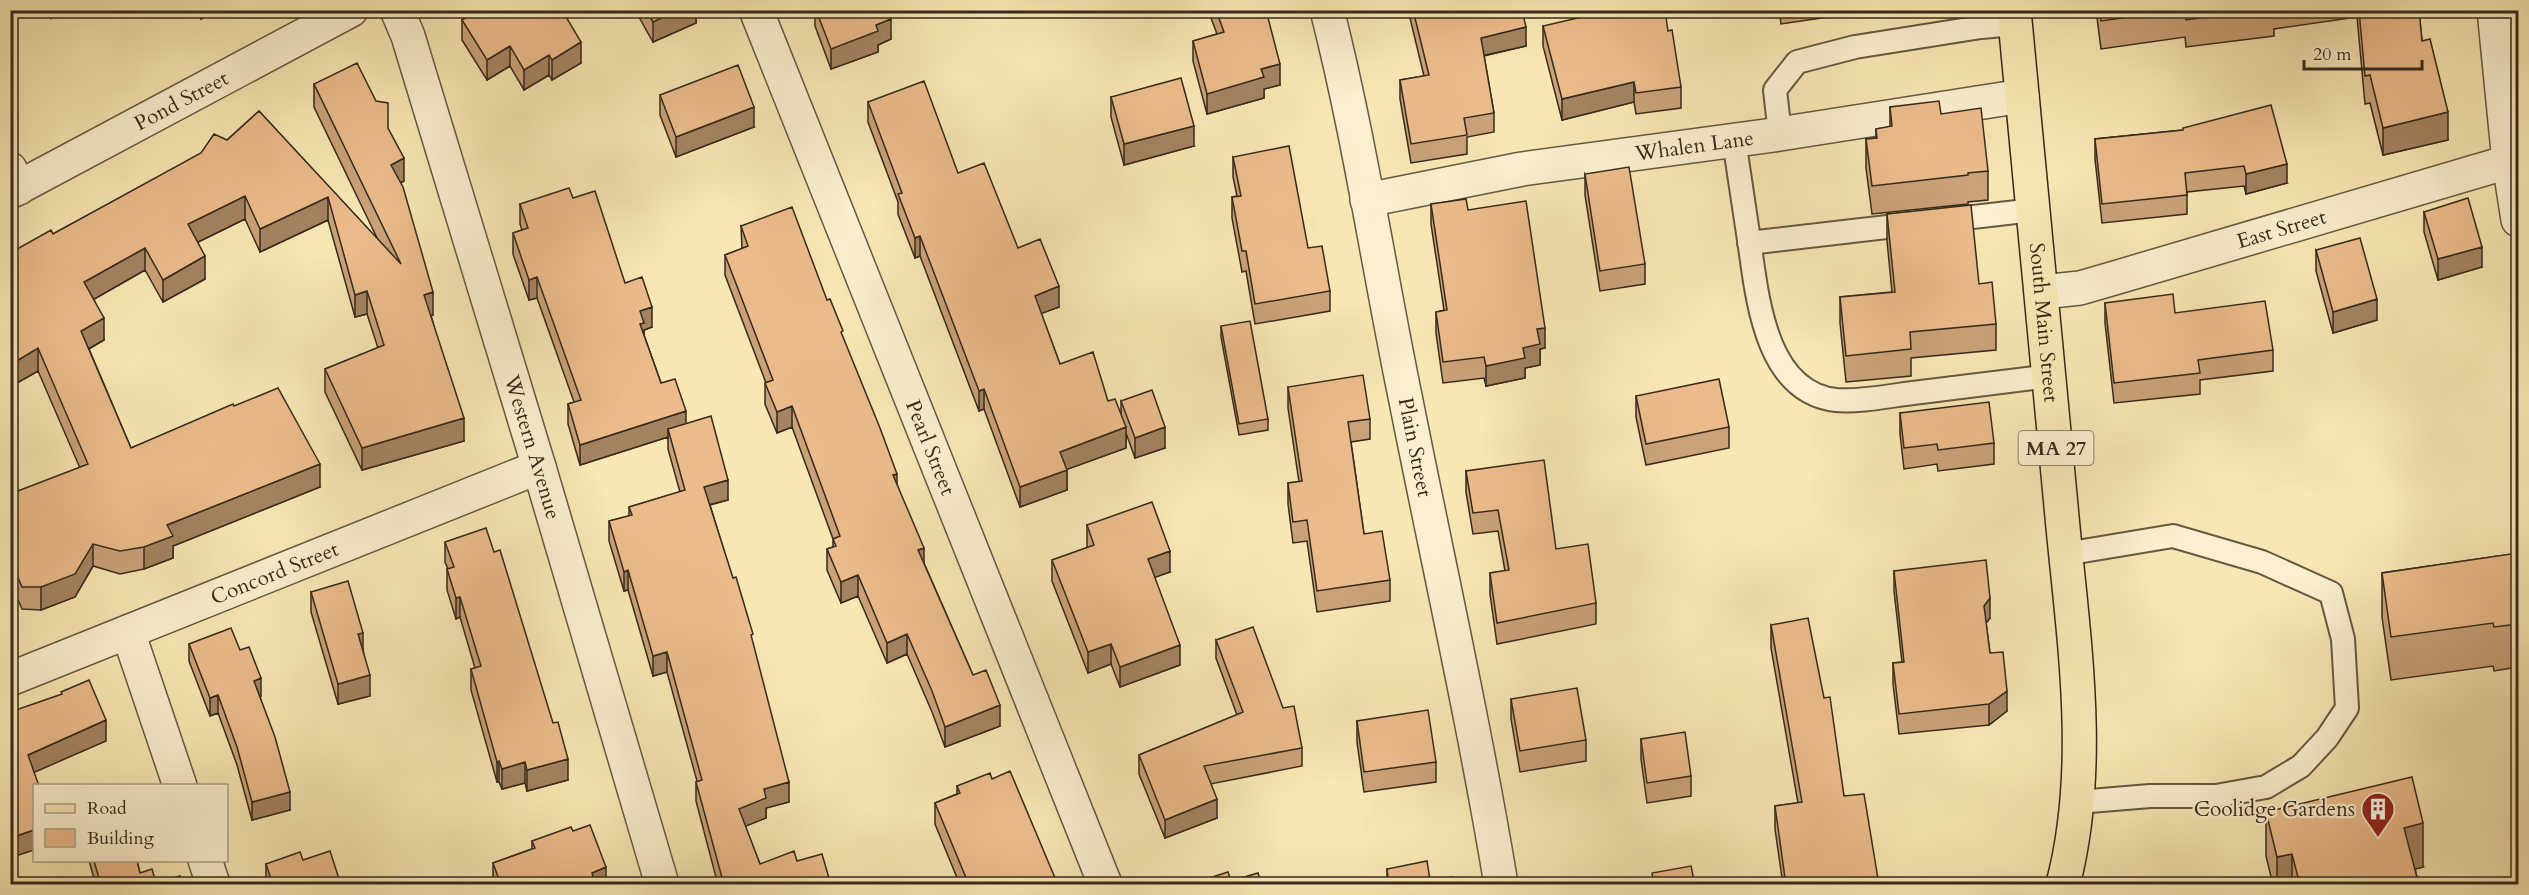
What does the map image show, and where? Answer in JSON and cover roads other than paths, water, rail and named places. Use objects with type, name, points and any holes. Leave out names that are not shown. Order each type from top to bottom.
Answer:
[{"type":"main road","name":"South Main Street","points":[[2014,17],[2042,292],[2077,688],[2078,802],[2071,852],[2062,885]]},
{"type":"street","name":"Pond Street","points":[[13,183],[351,10]]},
{"type":"street","name":"Western Avenue","points":[[397,10],[408,36],[539,467],[662,885]]},
{"type":"street","name":"Pearl Street","points":[[756,10],[1105,885]]},
{"type":"street","name":"Plain Street","points":[[1327,10],[1488,806],[1501,885]]},
{"type":"street","points":[[2494,10],[2514,160],[2518,220]]},
{"type":"street","name":"Whalen Lane","points":[[1367,200],[1522,169],[1780,134],[2022,96]]},
{"type":"street","name":"East Street","points":[[2042,292],[2080,288],[2118,278],[2514,160]]},
{"type":"street","name":"Concord Street","points":[[10,679],[539,467]]},
{"type":"street","points":[[128,632],[179,784]]},
{"type":"street","points":[[205,862],[213,885]]},
{"type":"lane","points":[[1780,134],[1775,90],[1797,62],[1855,47],[1981,27],[2014,17]]},
{"type":"lane","points":[[1734,140],[1759,305],[1766,333],[1780,363],[1795,381],[1813,393],[1834,400],[1866,399],[2049,376]]},
{"type":"lane","points":[[1749,243],[2034,210]]},
{"type":"lane","points":[[2065,554],[2173,536],[2262,562],[2331,593],[2343,639],[2347,708],[2327,738],[2301,766],[2266,787],[2216,796],[2150,796],[2078,802]]},
{"type":"place","name":"Coolidge Gardens","points":[[2378,838]]}]
